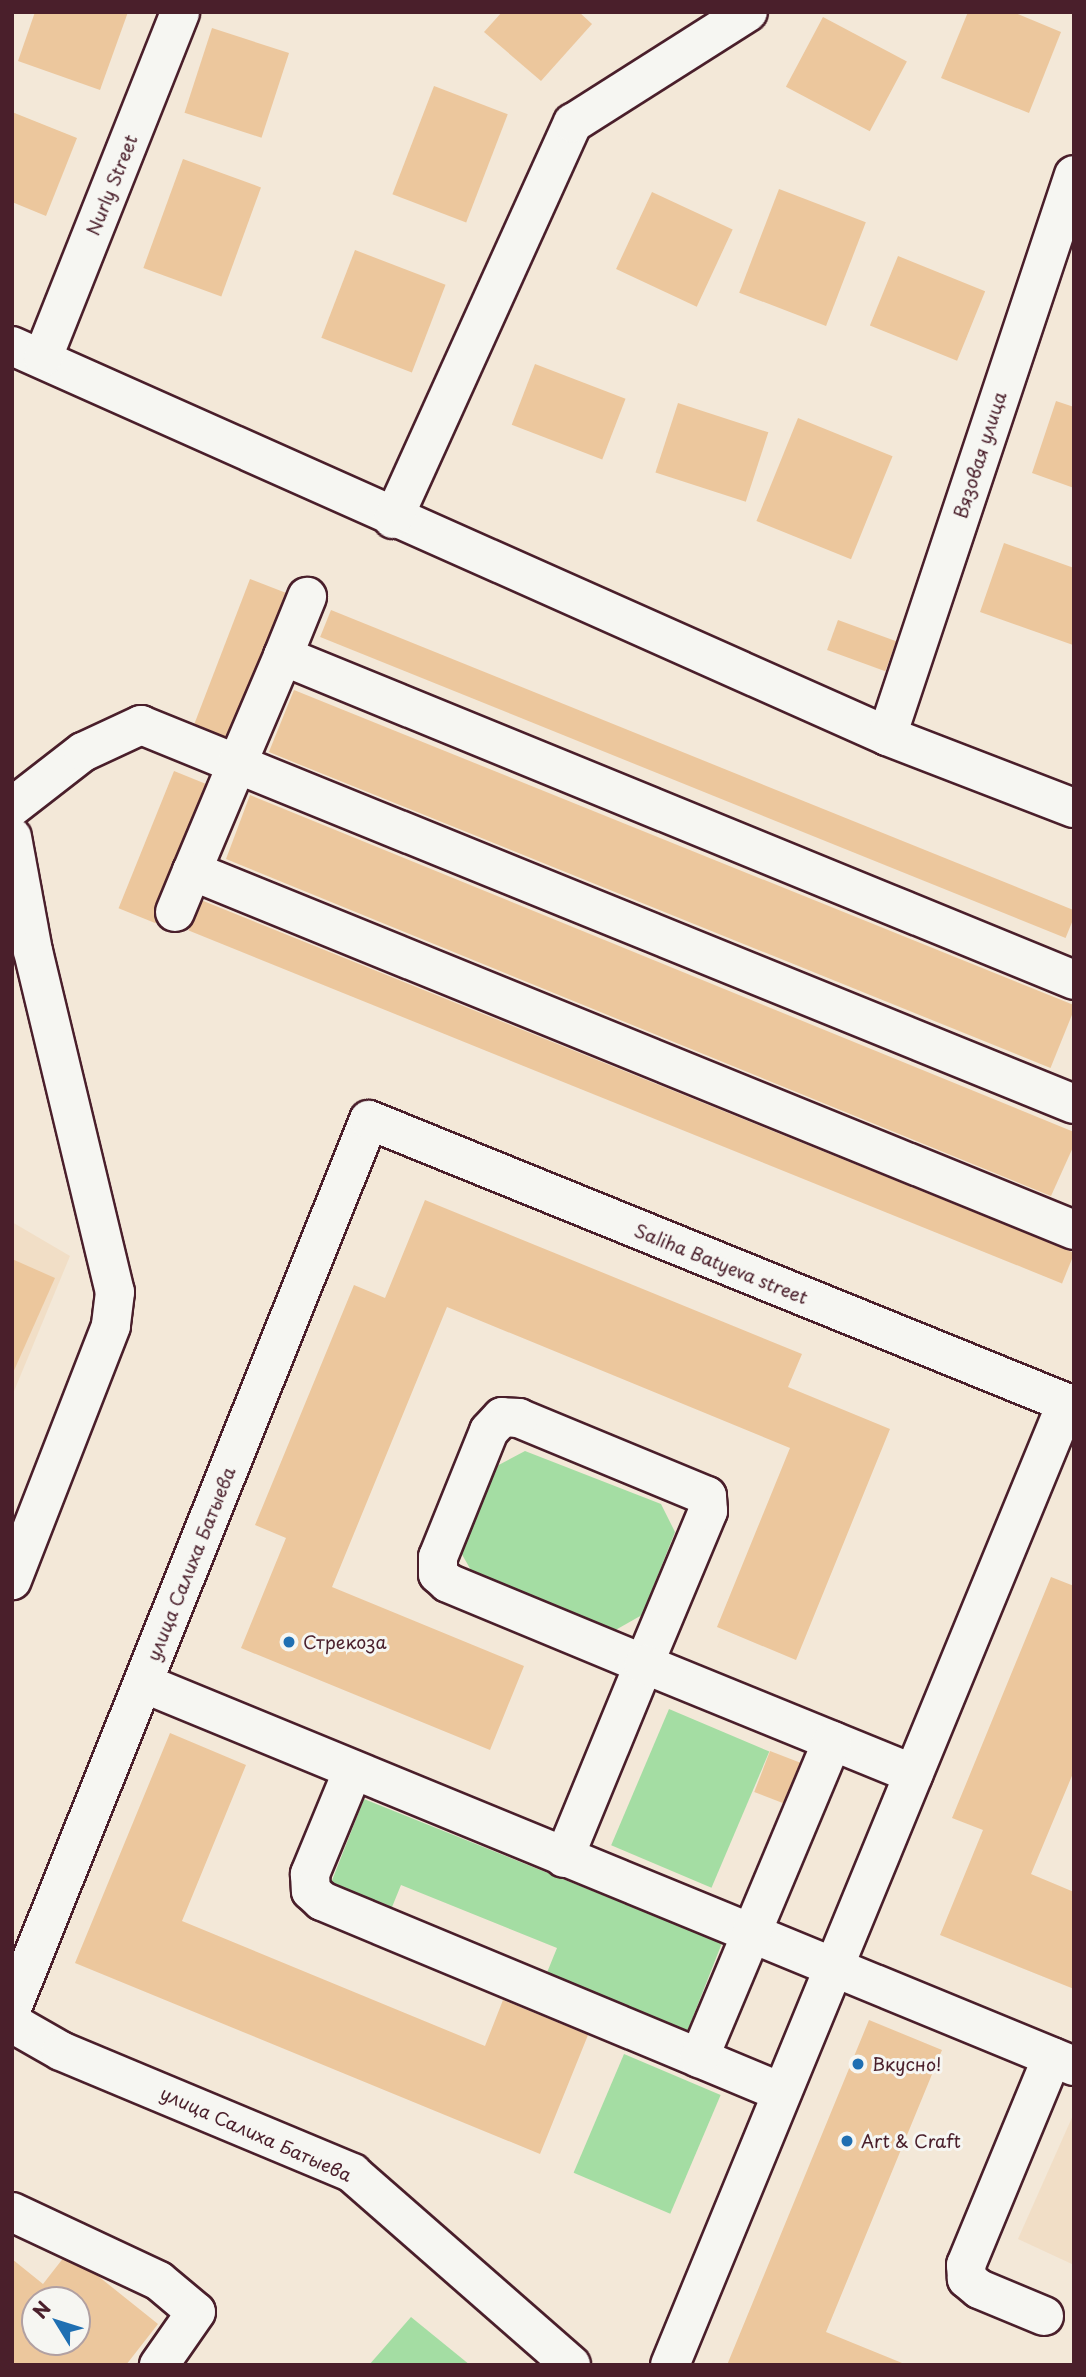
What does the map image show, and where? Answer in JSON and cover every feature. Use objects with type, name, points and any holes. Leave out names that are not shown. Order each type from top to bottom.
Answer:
[{"type":"street","name":"Nurly Street","points":[[28,351],[180,12]]},
{"type":"street","points":[[393,519],[573,124],[748,12]]},
{"type":"street","name":"Вязовая улица","points":[[887,736],[1074,175]]},
{"type":"street","points":[[28,351],[393,519],[887,736],[1074,808]]},
{"type":"street","points":[[175,912],[307,597]]},
{"type":"street","points":[[283,656],[1074,980]]},
{"type":"street","points":[[12,807],[83,752],[141,725],[1074,1104]]},
{"type":"street","points":[[12,837],[33,951],[115,1292],[111,1326],[12,1580]]},
{"type":"street","points":[[192,871],[1071,1221]]},
{"type":"street","name":"Saliha Batyeva street","points":[[143,1683],[369,1120],[1070,1405]]},
{"type":"street","points":[[670,2365],[913,1774],[1070,1405]]},
{"type":"street","points":[[564,1858],[644,1664],[708,1511],[707,1496],[519,1418],[502,1417],[484,1443],[438,1557],[438,1574],[448,1583],[644,1664],[913,1774]]},
{"type":"street","points":[[143,1683],[750,1936],[834,1965],[1063,2062],[966,2265],[967,2279],[979,2289],[1044,2316]]},
{"type":"street","name":"улица Салиха Батыева","points":[[12,2008],[143,1683]]},
{"type":"street","points":[[699,2058],[832,1741]]},
{"type":"street","points":[[353,1770],[310,1874],[311,1891],[322,1901],[782,2092]]},
{"type":"street","name":"улица Салиха Батыева","points":[[12,2023],[61,2050],[352,2173],[571,2365]]},
{"type":"street","points":[[12,2212],[159,2281],[196,2312],[159,2365]]},
{"type":"shaded area","points":[[12,1222],[70,1256],[12,1396]]},
{"type":"shaded area","points":[[1074,2113],[1074,2265],[1018,2239]]},
{"type":"green space","points":[[525,1451],[661,1504],[675,1532],[642,1615],[612,1632],[476,1579],[460,1551],[493,1468]]},
{"type":"green space","points":[[669,1709],[769,1752],[712,1888],[611,1845]]},
{"type":"green space","points":[[364,1799],[722,1943],[687,2032],[546,1975],[557,1948],[401,1885],[390,1912],[329,1888]]},
{"type":"green space","points":[[624,2054],[721,2095],[670,2214],[574,2173]]},
{"type":"green space","points":[[411,2317],[470,2365],[369,2365]]},
{"type":"building","points":[[35,12],[128,12],[100,90],[18,61]]},
{"type":"building","points":[[502,12],[579,12],[592,24],[541,81],[484,32]]},
{"type":"building","points":[[968,12],[1013,12],[1061,32],[1029,113],[941,78]]},
{"type":"building","points":[[823,17],[907,62],[870,131],[786,87]]},
{"type":"building","points":[[212,28],[289,53],[262,138],[184,113]]},
{"type":"building","points":[[434,86],[508,114],[466,223],[392,194]]},
{"type":"building","points":[[12,112],[77,138],[46,216],[12,202]]},
{"type":"building","points":[[183,159],[261,187],[221,296],[143,268]]},
{"type":"building","points":[[779,189],[866,222],[826,326],[739,293]]},
{"type":"building","points":[[652,192],[733,230],[697,307],[616,269]]},
{"type":"building","points":[[355,250],[446,285],[412,373],[321,338]]},
{"type":"building","points":[[898,256],[985,291],[957,361],[870,326]]},
{"type":"building","points":[[535,364],[626,399],[602,459],[512,425]]},
{"type":"building","points":[[1056,401],[1074,407],[1074,488],[1032,473]]},
{"type":"building","points":[[678,403],[768,432],[746,502],[655,472]]},
{"type":"building","points":[[798,418],[893,456],[851,559],[756,521]]},
{"type":"building","points":[[1004,543],[1074,568],[1073,645],[980,612]]},
{"type":"building","points":[[250,579],[290,594],[234,741],[194,726]]},
{"type":"building","points":[[331,610],[1074,910],[1066,938],[320,637]]},
{"type":"building","points":[[838,620],[896,641],[885,671],[827,650]]},
{"type":"building","points":[[294,690],[1074,1005],[1051,1068],[269,752]]},
{"type":"building","points":[[174,771],[211,786],[156,923],[119,908]]},
{"type":"building","points":[[250,795],[1074,1132],[1074,1145],[1051,1196],[226,859]]},
{"type":"building","points":[[201,900],[1074,1253],[1062,1283],[189,931]]},
{"type":"building","points":[[425,1200],[802,1354],[788,1387],[890,1429],[796,1660],[717,1627],[790,1448],[447,1307],[332,1587],[524,1666],[490,1750],[241,1648],[286,1538],[255,1525],[354,1285],[385,1298]]},
{"type":"building","points":[[12,1259],[55,1278],[12,1375]]},
{"type":"building","points":[[1051,1577],[1074,1586],[1074,1771],[1031,1874],[1074,1892],[1074,1989],[940,1935],[983,1830],[952,1818]]},
{"type":"building","points":[[170,1733],[246,1765],[182,1921],[485,2046],[503,2000],[588,2035],[540,2154],[75,1963]]},
{"type":"building","points":[[770,1751],[810,1766],[794,1807],[754,1792]]},
{"type":"building","points":[[869,2020],[942,2050],[826,2332],[907,2365],[727,2365]]},
{"type":"building","points":[[68,2252],[158,2324],[126,2365],[12,2365],[12,2259],[43,2284]]},
{"type":"place","name":"Стрекоза","points":[[289,1642]]},
{"type":"place","name":"Вкусно!","points":[[858,2064]]},
{"type":"place","name":"Art & Craft","points":[[847,2141]]}]
